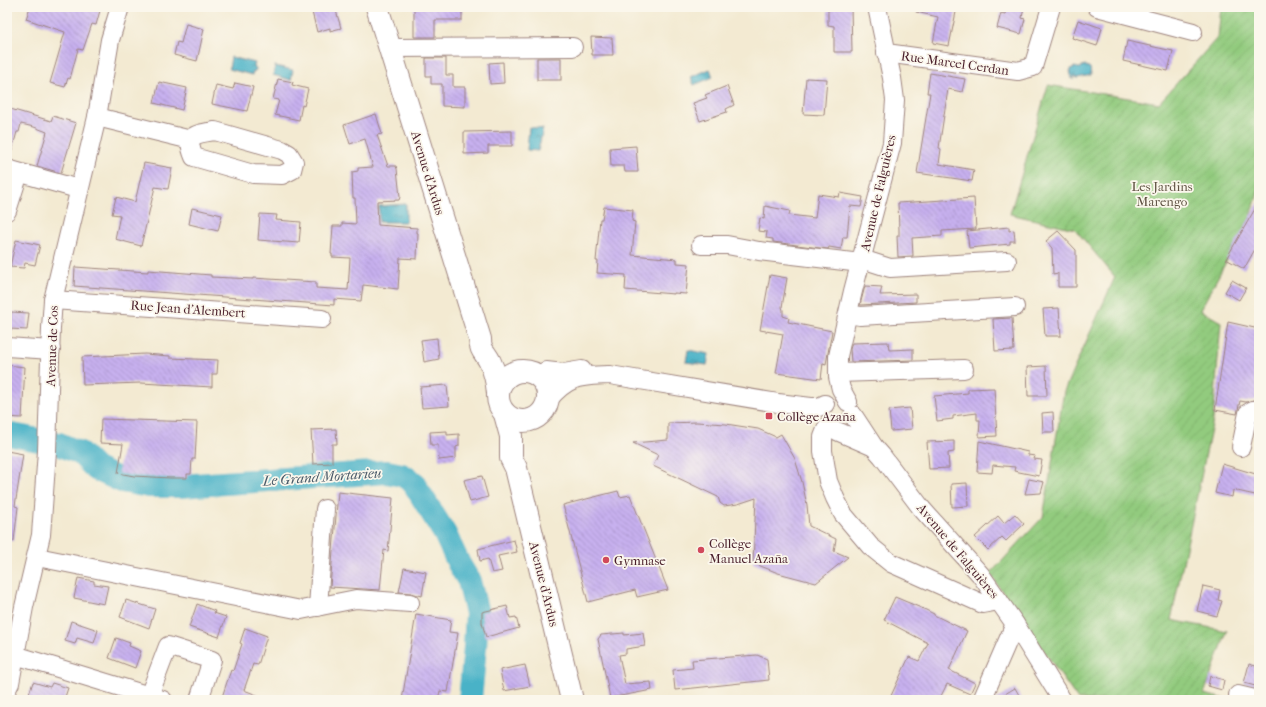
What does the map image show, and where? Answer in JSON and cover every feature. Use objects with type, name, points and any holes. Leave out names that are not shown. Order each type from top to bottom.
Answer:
[{"type":"main road","name":"Avenue d'Ardus","points":[[376,7],[480,339],[480,347],[490,361],[496,376],[498,393]]},
{"type":"main road","name":"Avenue d'Ardus","points":[[480,339],[497,357],[509,365],[531,374]]},
{"type":"main road","points":[[516,372],[531,374],[546,386],[542,408],[529,420],[520,421],[512,419],[505,414],[498,401],[500,386],[509,375],[516,372]]},
{"type":"main road","name":"Avenue d'Ardus","points":[[516,468],[519,448],[542,408]]},
{"type":"main road","name":"Avenue d'Ardus","points":[[505,414],[511,436],[511,458],[516,468],[572,700]]},
{"type":"street","name":"Avenue de Cos","points":[[7,689],[10,683],[24,607],[41,535],[47,451],[53,300],[97,117],[110,40],[120,7]]},
{"type":"street","name":"Avenue de Falguières","points":[[877,7],[892,78],[895,100],[892,144],[838,356],[838,375],[841,389],[850,409],[874,447],[922,508],[980,574],[1015,624],[1062,700]]},
{"type":"street","name":"Rue Marcel Cerdan","points":[[886,53],[1018,71],[1023,70],[1033,67],[1051,7]]},
{"type":"street","points":[[1096,7],[1192,32]]},
{"type":"street","points":[[389,48],[573,47]]},
{"type":"street","points":[[97,117],[191,140]]},
{"type":"street","points":[[215,131],[282,150],[289,154],[294,162],[292,170],[282,175],[253,174],[194,157],[189,146],[191,140],[196,134],[215,131]]},
{"type":"street","points":[[7,211],[13,171],[71,187],[79,191]]},
{"type":"street","points":[[700,245],[727,245],[759,251],[862,261],[890,268],[1007,261]]},
{"type":"street","name":"Rue Jean d'Alembert","points":[[53,300],[322,319]]},
{"type":"street","points":[[848,314],[860,316],[1015,307]]},
{"type":"street","points":[[7,347],[51,350]]},
{"type":"street","points":[[531,374],[546,371],[564,373],[580,369],[601,371],[610,375]]},
{"type":"street","points":[[838,375],[964,369]]},
{"type":"street","points":[[542,408],[556,390],[566,382],[584,377],[610,375],[810,407],[819,407],[827,402],[839,398],[850,409],[853,420],[846,428],[829,427]]},
{"type":"street","name":"Avenue de Falguières","points":[[827,402],[832,396],[838,375]]},
{"type":"street","points":[[827,402],[821,413],[829,427]]},
{"type":"street","name":"Avenue de Falguières","points":[[778,403],[874,447]]},
{"type":"street","points":[[1241,447],[1248,413],[1253,410],[1259,411]]},
{"type":"street","points":[[829,427],[823,437],[823,451],[828,481],[843,514],[870,546],[891,563],[983,604],[999,601]]},
{"type":"street","points":[[318,607],[325,509]]},
{"type":"street","points":[[36,557],[301,610],[356,599],[410,603]]},
{"type":"street","points":[[982,700],[1015,624]]},
{"type":"street","points":[[15,655],[156,698],[168,646],[212,660],[198,700]]},
{"type":"street","points":[[1238,695],[1259,700]]},
{"type":"green space","name":"Les Jardins Marengo","points":[[1221,7],[1259,7],[1259,190],[1251,216],[1200,310],[1221,322],[1213,420],[1171,620],[1227,631],[1204,694],[1229,700],[1078,700],[990,574],[1043,517],[1064,391],[1115,277],[1075,229],[1010,214],[1048,85],[1159,103],[1218,37]]},
{"type":"water","points":[[231,57],[255,63],[254,66],[256,70],[252,75],[229,69]]},
{"type":"water","points":[[1085,65],[1090,68],[1091,75],[1077,78],[1073,76],[1073,80],[1070,71],[1072,68],[1081,68]]},
{"type":"water","points":[[275,66],[293,70],[291,80],[273,75]]},
{"type":"water","points":[[710,69],[713,77],[694,85],[691,77]]},
{"type":"water","points":[[529,127],[543,129],[538,151],[527,150]]},
{"type":"water","points":[[406,204],[406,222],[379,222],[379,206]]},
{"type":"water","points":[[688,350],[709,354],[707,365],[686,362]]},
{"type":"building","points":[[30,7],[101,7],[96,25],[92,24],[83,50],[78,49],[70,79],[68,78],[65,87],[50,83],[65,32],[26,19]]},
{"type":"building","points":[[335,7],[341,28],[330,31],[330,28],[317,32],[312,12]]},
{"type":"building","points":[[414,7],[462,7],[462,20],[435,20],[435,37],[414,37]]},
{"type":"building","points":[[828,7],[851,7],[852,52],[834,52],[834,26],[828,25]]},
{"type":"building","points":[[916,7],[957,7],[949,46],[933,43],[938,17],[916,12]]},
{"type":"building","points":[[1007,7],[1024,7],[1022,18],[1025,19],[1021,34],[997,28],[1001,13],[1005,14]]},
{"type":"building","points":[[1078,20],[1102,28],[1097,46],[1072,38]]},
{"type":"building","points":[[186,24],[204,29],[197,61],[174,55],[177,42],[181,43]]},
{"type":"building","points":[[591,37],[612,38],[613,55],[592,55]]},
{"type":"building","points":[[1127,41],[1173,51],[1168,71],[1123,61]]},
{"type":"building","points":[[426,58],[446,58],[446,75],[453,75],[453,87],[465,87],[465,107],[442,106],[442,84],[431,84],[431,76],[426,76]]},
{"type":"building","points":[[537,58],[561,58],[561,80],[537,80]]},
{"type":"building","points":[[503,62],[504,83],[490,84],[489,63]]},
{"type":"building","points":[[930,73],[965,79],[962,92],[948,89],[939,148],[941,149],[939,164],[974,170],[972,181],[917,173],[930,93],[927,93]]},
{"type":"building","points":[[806,78],[827,79],[824,115],[803,114]]},
{"type":"building","points":[[278,79],[293,82],[292,85],[308,89],[304,106],[302,105],[299,120],[275,115],[279,100],[273,99]]},
{"type":"building","points":[[159,82],[187,88],[182,110],[154,103]]},
{"type":"building","points":[[235,83],[253,87],[247,111],[212,104],[216,85],[233,89]]},
{"type":"building","points":[[727,86],[734,105],[726,109],[727,112],[700,121],[693,103],[707,98],[705,95]]},
{"type":"building","points":[[7,108],[51,121],[53,116],[76,123],[61,173],[37,166],[47,132],[34,127],[21,124],[19,132],[17,132],[10,157],[7,156]]},
{"type":"building","points":[[376,114],[382,134],[377,135],[388,166],[396,166],[397,169],[400,197],[399,200],[377,201],[378,225],[417,228],[418,233],[417,259],[400,258],[398,289],[363,285],[361,301],[334,299],[334,305],[74,286],[75,267],[148,272],[148,270],[211,275],[211,277],[316,282],[316,288],[348,290],[350,258],[332,257],[333,226],[342,226],[342,223],[356,224],[352,172],[358,171],[358,168],[373,167],[365,139],[350,144],[344,125]]},
{"type":"building","points":[[512,131],[512,146],[488,146],[488,153],[464,154],[464,132]]},
{"type":"building","points":[[636,146],[638,172],[625,172],[624,166],[611,166],[610,148]]},
{"type":"building","points":[[144,163],[172,168],[168,189],[155,187],[141,246],[115,239],[120,215],[112,214],[116,197],[135,202]]},
{"type":"building","points":[[840,193],[863,197],[861,207],[850,206],[847,237],[843,237],[841,249],[829,247],[828,249],[773,242],[773,239],[766,238],[767,232],[758,231],[760,218],[764,219],[765,206],[790,211],[789,215],[815,218],[818,194],[839,197]]},
{"type":"building","points":[[974,198],[976,229],[942,231],[942,236],[912,238],[913,256],[898,257],[898,203]]},
{"type":"building","points":[[1259,202],[1259,242],[1244,269],[1226,259]]},
{"type":"building","points":[[604,207],[633,210],[632,221],[635,222],[632,255],[677,259],[677,263],[689,264],[686,294],[625,290],[626,275],[597,273],[598,261],[596,261],[600,219],[602,219]]},
{"type":"building","points":[[192,208],[222,215],[218,231],[189,224]]},
{"type":"building","points":[[260,214],[277,215],[276,220],[301,222],[299,243],[258,240]]},
{"type":"building","points":[[1009,227],[1009,231],[1014,230],[1015,241],[1010,241],[1010,244],[969,248],[967,231]]},
{"type":"building","points":[[1058,231],[1076,250],[1076,287],[1058,287],[1058,273],[1053,274],[1052,248],[1046,241]]},
{"type":"building","points":[[16,240],[40,245],[35,265],[25,263],[24,268],[10,267]]},
{"type":"building","points":[[770,275],[787,278],[782,307],[783,316],[789,318],[788,322],[832,331],[826,364],[823,363],[821,379],[776,373],[783,334],[760,330]]},
{"type":"building","points":[[1232,280],[1246,288],[1239,300],[1225,292]]},
{"type":"building","points":[[865,286],[882,287],[880,295],[916,294],[916,302],[860,305]]},
{"type":"building","points":[[1059,308],[1061,336],[1045,336],[1043,309]]},
{"type":"building","points":[[11,312],[29,313],[27,330],[10,329]]},
{"type":"building","points":[[1012,318],[1014,350],[995,351],[993,319]]},
{"type":"building","points":[[1228,322],[1259,329],[1259,400],[1246,402],[1240,401],[1237,414],[1215,410]]},
{"type":"building","points":[[437,338],[439,359],[424,362],[421,340]]},
{"type":"building","points":[[888,342],[889,350],[913,349],[913,360],[851,362],[850,349],[852,343]]},
{"type":"building","points":[[145,354],[170,356],[170,358],[218,360],[217,374],[212,374],[212,387],[141,383],[83,385],[82,357]]},
{"type":"building","points":[[7,365],[25,367],[22,418],[7,417]]},
{"type":"building","points":[[1046,366],[1047,396],[1028,396],[1027,367]]},
{"type":"building","points":[[447,385],[449,406],[422,408],[420,387]]},
{"type":"building","points":[[994,388],[997,436],[979,437],[980,420],[977,420],[977,413],[953,416],[953,419],[937,421],[934,396],[968,393],[968,389]]},
{"type":"building","points":[[910,408],[912,429],[891,431],[889,410]]},
{"type":"building","points":[[1053,412],[1054,432],[1043,432],[1042,413]]},
{"type":"building","points":[[101,419],[197,422],[195,459],[192,459],[191,474],[187,474],[187,478],[170,478],[134,476],[118,473],[123,444],[100,443]]},
{"type":"building","points":[[697,422],[726,424],[758,429],[776,437],[781,434],[795,459],[802,482],[807,505],[809,526],[836,539],[834,551],[848,557],[816,583],[778,573],[753,563],[756,498],[738,504],[724,506],[720,503],[718,497],[653,466],[658,455],[633,443],[668,440],[668,423]]},
{"type":"building","points":[[336,429],[337,444],[332,444],[332,463],[313,464],[311,430]]},
{"type":"building","points":[[447,431],[447,435],[459,434],[459,446],[456,447],[456,458],[439,460],[438,445],[431,445],[430,432]]},
{"type":"building","points":[[954,441],[954,452],[948,453],[949,468],[929,469],[927,442]]},
{"type":"building","points":[[979,441],[1028,452],[1028,455],[1035,456],[1034,459],[1042,460],[1039,476],[1014,471],[1015,467],[993,465],[992,473],[977,472]]},
{"type":"building","points":[[7,451],[23,454],[15,506],[18,507],[14,541],[7,541]]},
{"type":"building","points":[[1222,464],[1259,475],[1255,495],[1233,490],[1232,497],[1215,493]]},
{"type":"building","points":[[482,476],[488,497],[470,502],[464,480]]},
{"type":"building","points":[[1029,479],[1044,482],[1041,493],[1025,494]]},
{"type":"building","points":[[967,483],[968,506],[952,507],[951,484]]},
{"type":"building","name":"Gymnase","points":[[618,491],[620,497],[630,495],[668,590],[637,597],[635,590],[588,602],[563,505]]},
{"type":"building","points":[[338,492],[393,498],[388,551],[384,550],[380,590],[330,587]]},
{"type":"building","points":[[1015,514],[1024,524],[1006,541],[1002,537],[988,550],[975,537],[998,516],[1004,523]]},
{"type":"building","points":[[514,540],[517,552],[498,556],[502,571],[492,573],[488,559],[480,561],[478,549]]},
{"type":"building","points":[[404,568],[426,572],[422,596],[399,592]]},
{"type":"building","points":[[78,578],[94,581],[94,584],[108,586],[104,604],[74,598]]},
{"type":"building","points":[[1203,586],[1220,590],[1218,600],[1222,601],[1217,616],[1197,611]]},
{"type":"building","points":[[895,597],[926,610],[967,631],[949,670],[975,683],[970,694],[947,684],[939,700],[889,700],[909,657],[919,661],[928,643],[884,620]]},
{"type":"building","points":[[126,600],[155,609],[149,628],[120,617]]},
{"type":"building","points":[[197,604],[215,611],[214,613],[226,617],[219,637],[189,627]]},
{"type":"building","points":[[507,606],[510,618],[516,617],[519,628],[486,637],[482,623],[482,612]]},
{"type":"building","points":[[416,614],[451,620],[449,632],[458,633],[448,692],[440,691],[438,700],[402,700]]},
{"type":"building","points":[[71,621],[98,630],[94,643],[77,638],[75,644],[65,641]]},
{"type":"building","points":[[245,628],[267,636],[258,665],[253,664],[244,690],[267,700],[221,700],[242,644],[240,643]]},
{"type":"building","points":[[624,633],[624,635],[643,633],[645,646],[626,649],[626,654],[619,655],[625,684],[651,682],[652,690],[610,698],[598,639],[601,635]]},
{"type":"building","points":[[116,638],[130,643],[129,646],[141,651],[135,668],[109,658]]},
{"type":"building","points":[[757,655],[767,659],[769,680],[675,690],[673,670],[693,668],[692,660]]},
{"type":"building","points":[[1249,664],[1259,667],[1259,687],[1244,683]]},
{"type":"building","points":[[525,665],[530,686],[504,691],[500,670]]},
{"type":"building","points":[[1210,676],[1224,680],[1222,690],[1208,686]]},
{"type":"building","points":[[33,682],[50,687],[52,683],[68,688],[64,700],[27,700]]},
{"type":"building","points":[[1015,688],[1022,700],[995,700]]},
{"type":"waterway","name":"Le Grand Mortarieu","points":[[7,434],[59,444],[80,453],[96,469],[122,481],[149,486],[180,486],[387,472],[402,475],[413,482],[445,534],[469,581],[477,613],[470,700]]},
{"type":"place","name":"Collège Azaña","points":[[769,416]]},
{"type":"place","name":"Collège Manuel Azaña","points":[[701,550]]},
{"type":"place","name":"Gymnase","points":[[606,560]]}]
